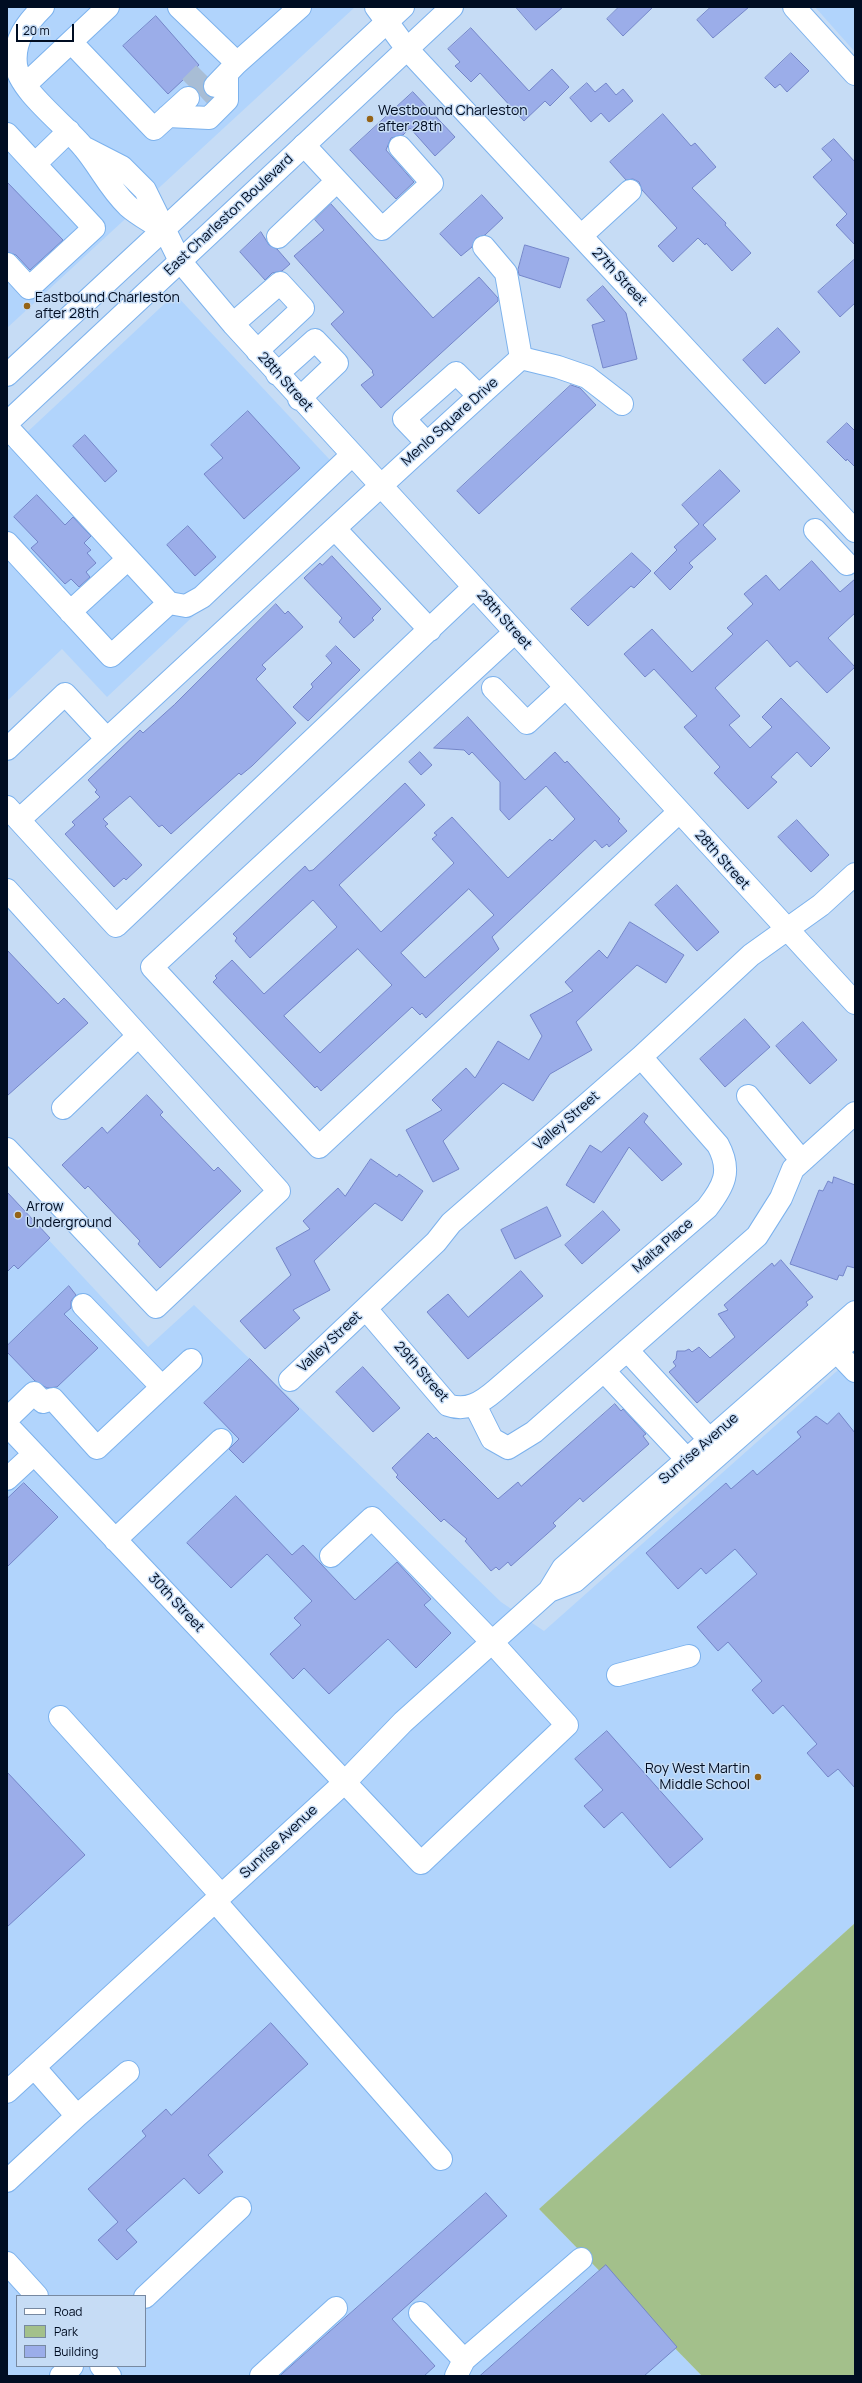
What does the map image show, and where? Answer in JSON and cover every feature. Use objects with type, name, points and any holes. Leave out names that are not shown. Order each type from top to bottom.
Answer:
[{"type":"street","points":[[43,7],[29,22],[20,36],[11,61],[21,81],[85,148],[107,184],[129,207],[163,230]]},
{"type":"street","points":[[25,85],[108,7]]},
{"type":"street","points":[[71,42],[161,123],[209,118],[227,100],[209,83],[179,7]]},
{"type":"street","points":[[161,123],[300,7]]},
{"type":"street","name":"East Charleston Boulevard","points":[[7,423],[452,7]]},
{"type":"street","points":[[794,7],[855,74]]},
{"type":"street","points":[[7,374],[163,230],[389,12]]},
{"type":"street","name":"27th Street","points":[[389,12],[407,49],[854,530]]},
{"type":"street","points":[[35,164],[69,131]]},
{"type":"street","points":[[7,134],[94,228],[29,288],[7,264]]},
{"type":"street","points":[[304,145],[382,229],[432,183],[400,147]]},
{"type":"street","points":[[278,237],[337,181]]},
{"type":"street","points":[[581,236],[630,191]]},
{"type":"street","name":"28th Street","points":[[163,230],[180,261],[299,399],[474,587],[785,929],[855,1003]]},
{"type":"street","points":[[484,247],[506,273],[521,358],[558,367],[587,377],[622,404]]},
{"type":"street","points":[[233,324],[280,283],[303,308],[257,351]]},
{"type":"street","points":[[277,374],[316,340],[337,363],[299,399]]},
{"type":"street","name":"Menlo Square Drive","points":[[13,814],[107,739],[381,487],[426,442],[521,358]]},
{"type":"street","points":[[426,442],[404,419],[450,378],[456,373],[479,396]]},
{"type":"street","points":[[7,427],[169,603],[186,606],[202,597],[352,455]]},
{"type":"street","points":[[335,528],[430,630]]},
{"type":"street","points":[[815,530],[847,564]]},
{"type":"street","points":[[832,548],[854,530]]},
{"type":"street","points":[[7,543],[110,656],[169,603]]},
{"type":"street","points":[[70,612],[128,559]]},
{"type":"street","points":[[13,814],[116,926],[474,587]]},
{"type":"street","points":[[515,632],[152,967],[319,1146],[679,812]]},
{"type":"street","points":[[493,688],[527,723],[565,688]]},
{"type":"street","points":[[7,749],[65,694],[107,739]]},
{"type":"street","name":"Valley Street","points":[[290,1380],[436,1242],[451,1223],[640,1057],[751,955],[785,929],[821,905],[855,874]]},
{"type":"street","points":[[7,890],[278,1191],[156,1307],[7,1149]]},
{"type":"street","points":[[63,1108],[138,1036]]},
{"type":"street","name":"Malta Place","points":[[475,1404],[496,1390],[706,1208],[717,1195],[724,1180],[726,1168],[718,1145],[640,1057]]},
{"type":"street","points":[[748,1096],[802,1161]]},
{"type":"street","points":[[475,1404],[492,1439],[508,1448],[534,1432],[757,1236],[781,1198],[793,1169],[855,1113]]},
{"type":"street","points":[[83,1305],[162,1387]]},
{"type":"street","name":"29th Street","points":[[366,1309],[448,1405],[457,1408],[475,1404]]},
{"type":"street","name":"Sunrise Avenue","points":[[7,2092],[345,1782],[403,1722],[491,1641],[549,1591],[563,1568],[693,1466],[855,1312]]},
{"type":"street","name":"Sunrise Avenue","points":[[715,1446],[855,1335]]},
{"type":"street","points":[[627,1350],[715,1446]]},
{"type":"street","points":[[836,1351],[855,1371]]},
{"type":"street","points":[[7,1419],[34,1393],[43,1402],[53,1399],[97,1448],[191,1360]]},
{"type":"street","points":[[604,1371],[693,1466]]},
{"type":"street","points":[[644,1412],[667,1393]]},
{"type":"street","name":"30th Street","points":[[7,1425],[421,1863],[567,1725],[491,1641]]},
{"type":"street","points":[[115,1540],[221,1440]]},
{"type":"street","points":[[7,1479],[34,1454]]},
{"type":"street","points":[[331,1556],[372,1518],[491,1641]]},
{"type":"street","points":[[618,1675],[689,1656]]},
{"type":"street","points":[[60,1716],[442,2159]]},
{"type":"street","points":[[34,2067],[77,2116]]},
{"type":"street","points":[[7,2181],[77,2116],[128,2072]]},
{"type":"street","points":[[146,2296],[240,2208]]},
{"type":"street","points":[[420,2313],[460,2368],[581,2258]]},
{"type":"street","points":[[7,2263],[37,2295]]},
{"type":"street","points":[[261,2376],[336,2308]]},
{"type":"street","points":[[61,2376],[71,2367]]},
{"type":"street","points":[[102,2367],[110,2376]]},
{"type":"shaded area","points":[[7,7],[355,7],[7,328]]},
{"type":"shaded area","points":[[815,7],[855,7],[855,52]]},
{"type":"shaded area","points":[[175,294],[344,475],[107,697],[62,649],[7,701],[7,451]]},
{"type":"shaded area","points":[[7,1195],[148,1347],[194,1305],[501,1602],[544,1631],[855,1355],[855,1923],[539,2209],[702,2376],[7,2376]]},
{"type":"green space","points":[[855,1923],[855,2376],[702,2376],[539,2209]]},
{"type":"building","points":[[516,7],[563,7],[536,30]]},
{"type":"building","points":[[619,7],[653,7],[623,36],[607,19]]},
{"type":"building","points":[[711,7],[749,7],[713,38],[697,20]]},
{"type":"building","points":[[156,16],[199,65],[168,94],[123,46]]},
{"type":"building","points":[[471,28],[529,91],[552,69],[569,87],[550,106],[545,101],[524,121],[480,73],[471,82],[455,66],[460,62],[448,49]]},
{"type":"building","points":[[791,53],[809,71],[787,92],[780,84],[775,88],[765,78]]},
{"type":"building","points":[[587,83],[595,92],[606,83],[616,95],[623,89],[633,101],[609,122],[601,113],[591,122],[570,98]]},
{"type":"building","points":[[413,92],[455,137],[435,156],[410,128],[403,135],[391,138],[386,150],[414,182],[396,199],[350,150]]},
{"type":"building","points":[[663,114],[691,146],[695,143],[716,167],[692,188],[726,223],[725,225],[751,253],[732,271],[706,243],[705,245],[698,238],[673,262],[658,246],[677,228],[642,190],[639,182],[633,179],[626,180],[610,162]]},
{"type":"building","points":[[834,139],[855,162],[855,245],[836,225],[847,214],[813,177],[832,160],[822,149]]},
{"type":"building","points":[[7,182],[63,240],[30,270],[16,255],[7,252]]},
{"type":"building","points":[[482,195],[503,218],[485,235],[476,238],[472,247],[461,256],[440,234]]},
{"type":"building","points":[[331,204],[433,318],[479,277],[498,298],[498,301],[381,408],[361,385],[374,375],[372,372],[373,371],[331,324],[344,312],[294,256],[324,230],[315,220]]},
{"type":"building","points":[[261,232],[269,245],[277,249],[290,264],[282,271],[272,273],[265,280],[240,252]]},
{"type":"building","points":[[525,245],[569,258],[560,288],[519,275],[518,270]]},
{"type":"building","points":[[855,259],[855,303],[840,317],[818,292]]},
{"type":"building","points":[[603,286],[626,313],[637,359],[603,368],[592,325],[605,321],[587,300]]},
{"type":"building","points":[[778,328],[800,352],[765,384],[743,360]]},
{"type":"building","points":[[571,385],[580,388],[596,405],[479,514],[457,491]]},
{"type":"building","points":[[248,411],[300,468],[244,519],[204,474],[223,458],[211,445]]},
{"type":"building","points":[[847,423],[855,431],[855,467],[847,459],[846,461],[827,442]]},
{"type":"building","points":[[85,435],[117,471],[105,482],[73,446]]},
{"type":"building","points":[[720,470],[740,491],[703,525],[716,539],[689,563],[693,567],[670,590],[654,573],[677,550],[674,547],[699,524],[682,505]]},
{"type":"building","points":[[37,495],[65,525],[73,517],[91,536],[84,543],[91,550],[87,553],[96,563],[86,572],[90,577],[79,587],[71,579],[65,584],[31,548],[38,542],[14,517]]},
{"type":"building","points":[[188,526],[216,557],[195,576],[167,545]]},
{"type":"building","points":[[632,553],[651,571],[634,588],[631,586],[588,626],[571,609]]},
{"type":"building","points":[[332,556],[381,609],[372,618],[374,620],[354,638],[339,622],[342,618],[304,578],[320,563],[322,565]]},
{"type":"building","points":[[812,561],[840,592],[855,579],[855,613],[828,638],[855,667],[827,693],[797,661],[790,667],[767,640],[715,688],[740,716],[729,725],[750,748],[772,727],[762,717],[781,698],[830,748],[811,767],[797,752],[771,777],[777,782],[748,809],[714,773],[720,767],[684,727],[697,716],[654,669],[645,677],[624,654],[652,629],[692,672],[733,634],[727,628],[753,604],[744,594],[766,575],[779,590]]},
{"type":"building","points":[[276,604],[285,614],[288,611],[303,627],[262,665],[266,669],[256,679],[296,723],[252,766],[241,775],[239,773],[171,834],[162,825],[159,827],[130,796],[103,819],[108,824],[105,826],[142,865],[126,880],[124,878],[114,887],[65,834],[75,825],[72,822],[100,797],[95,792],[97,790],[88,780],[140,730],[143,733],[174,705]]},
{"type":"building","points":[[336,646],[360,670],[308,721],[293,707],[313,687],[311,684],[332,663],[326,656]]},
{"type":"building","points":[[468,717],[525,780],[555,752],[565,763],[567,761],[620,819],[618,821],[627,831],[609,847],[607,844],[602,848],[595,840],[492,937],[499,949],[426,1018],[422,1013],[420,1015],[412,1007],[321,1091],[317,1086],[315,1088],[213,982],[217,978],[215,976],[232,960],[264,994],[337,927],[313,900],[250,958],[235,941],[237,938],[233,934],[305,866],[309,871],[313,870],[405,783],[425,805],[339,885],[381,932],[454,863],[432,839],[437,835],[434,833],[452,817],[508,878],[550,839],[552,841],[575,819],[546,786],[509,820],[500,810],[500,782],[472,752],[469,755],[464,750],[434,748]],"holes":[[[469,889],[494,915],[425,978],[401,953]],[[358,949],[392,985],[320,1053],[284,1016]]]},
{"type":"building","points":[[420,752],[432,765],[421,775],[409,762]]},
{"type":"building","points":[[797,820],[829,855],[811,872],[778,837]]},
{"type":"building","points":[[677,885],[719,932],[697,951],[655,905]]},
{"type":"building","points":[[630,922],[684,955],[666,983],[637,965],[576,1022],[592,1050],[550,1074],[533,1101],[503,1083],[443,1141],[459,1169],[433,1182],[406,1130],[442,1110],[432,1100],[466,1068],[475,1078],[498,1041],[529,1060],[542,1036],[530,1015],[573,991],[565,982],[599,950],[607,958]]},
{"type":"building","points":[[7,950],[58,1004],[64,998],[88,1023],[7,1096]]},
{"type":"building","points":[[745,1019],[770,1047],[725,1087],[700,1059]]},
{"type":"building","points":[[803,1022],[837,1060],[810,1084],[776,1046]]},
{"type":"building","points":[[147,1095],[163,1112],[160,1115],[214,1171],[218,1167],[241,1191],[160,1268],[138,1244],[140,1241],[88,1186],[85,1189],[62,1165],[102,1127],[107,1133]]},
{"type":"building","points":[[644,1113],[648,1116],[644,1122],[682,1164],[662,1181],[629,1147],[594,1203],[566,1185],[590,1145],[601,1152]]},
{"type":"building","points":[[371,1159],[397,1177],[399,1174],[423,1191],[402,1221],[375,1203],[314,1261],[330,1290],[293,1310],[300,1318],[265,1349],[240,1321],[291,1275],[276,1248],[310,1229],[303,1221],[338,1188],[345,1196]]},
{"type":"building","points":[[834,1177],[855,1185],[855,1268],[847,1266],[843,1276],[839,1275],[837,1280],[790,1264],[819,1190],[823,1191],[828,1181],[832,1183]]},
{"type":"building","name":"Arrow Underground","points":[[7,1192],[50,1238],[18,1269],[14,1265],[7,1272]]},
{"type":"building","points":[[547,1207],[561,1236],[515,1259],[501,1230]]},
{"type":"building","points":[[603,1211],[620,1230],[582,1264],[565,1245]]},
{"type":"building","points":[[781,1260],[813,1297],[806,1302],[808,1305],[697,1403],[669,1372],[676,1366],[673,1362],[676,1359],[677,1351],[685,1351],[689,1349],[692,1352],[699,1347],[710,1358],[735,1337],[718,1314],[728,1310],[724,1305],[772,1263],[774,1266]]},
{"type":"building","points":[[521,1271],[543,1296],[468,1359],[427,1312],[448,1294],[468,1317]]},
{"type":"building","points":[[69,1286],[76,1295],[71,1301],[71,1308],[64,1314],[98,1348],[57,1387],[47,1388],[35,1381],[7,1352],[7,1346]]},
{"type":"building","points":[[250,1359],[299,1409],[243,1463],[229,1449],[239,1439],[204,1403]]},
{"type":"building","points":[[363,1367],[400,1408],[373,1432],[336,1392]]},
{"type":"building","points":[[615,1404],[621,1411],[623,1409],[646,1434],[643,1436],[649,1444],[583,1502],[580,1498],[553,1523],[556,1526],[511,1566],[508,1562],[499,1570],[496,1567],[491,1571],[465,1541],[467,1539],[444,1519],[441,1522],[396,1477],[398,1475],[392,1468],[428,1433],[434,1439],[436,1437],[498,1499],[518,1482],[521,1486]]},
{"type":"building","points":[[839,1413],[855,1433],[855,1788],[838,1769],[828,1777],[807,1753],[817,1744],[783,1705],[773,1714],[752,1690],[762,1681],[728,1642],[718,1651],[697,1627],[757,1574],[735,1549],[706,1574],[701,1568],[678,1589],[646,1553],[726,1483],[731,1489],[753,1470],[757,1475],[801,1437],[797,1432],[816,1416],[827,1424]]},
{"type":"building","points":[[24,1483],[58,1517],[7,1567],[7,1499]]},
{"type":"building","points":[[236,1496],[292,1555],[303,1545],[355,1600],[397,1562],[431,1599],[424,1605],[451,1633],[416,1668],[388,1639],[329,1694],[304,1668],[293,1679],[270,1654],[301,1625],[294,1618],[312,1601],[267,1554],[231,1588],[187,1543]]},
{"type":"building","points":[[607,1731],[703,1839],[670,1868],[622,1812],[604,1828],[584,1806],[603,1790],[575,1759]]},
{"type":"building","points":[[7,1772],[85,1855],[7,1927]]},
{"type":"building","points":[[271,2023],[308,2064],[208,2155],[223,2172],[199,2194],[184,2178],[126,2230],[137,2242],[117,2260],[98,2240],[118,2222],[88,2189],[146,2136],[142,2131],[166,2109],[171,2115]]},
{"type":"building","points":[[486,2193],[507,2216],[392,2319],[435,2366],[424,2376],[280,2376]]},
{"type":"building","points":[[606,2265],[677,2347],[644,2376],[480,2376]]},
{"type":"tunnel","points":[[190,87],[204,73]]},
{"type":"tunnel","points":[[202,98],[215,86]]},
{"type":"place","name":"Westbound Charleston after 28th","points":[[370,119]]},
{"type":"place","name":"Eastbound Charleston after 28th","points":[[27,306]]},
{"type":"place","name":"Arrow Underground","points":[[18,1215]]},
{"type":"place","name":"Roy West Martin Middle School","points":[[758,1777]]}]
